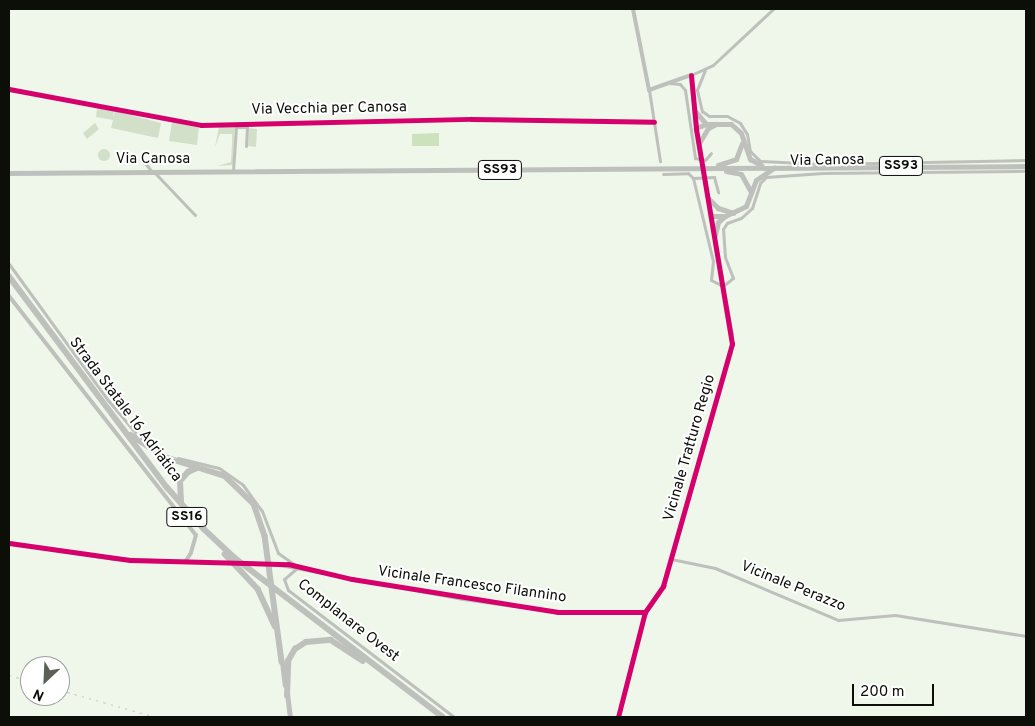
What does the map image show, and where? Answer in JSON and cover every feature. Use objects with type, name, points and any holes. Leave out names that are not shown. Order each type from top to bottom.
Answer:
[{"type":"highway","name":"Strada Statale 16 Adriatica","points":[[9,276],[46,329],[177,505],[225,553],[437,717]]},
{"type":"highway","name":"Strada Statale 16 Adriatica","points":[[9,282],[179,502],[204,530],[235,558],[443,717]]},
{"type":"highway","name":"SS16","points":[[109,410],[132,435],[154,452],[202,467],[228,478],[249,497],[262,523],[282,662]]},
{"type":"highway","name":"SS16","points":[[202,467],[184,474],[178,491],[181,501],[204,530]]},
{"type":"highway","name":"SS16","points":[[225,553],[264,599],[272,618],[282,662]]},
{"type":"highway","name":"SS16","points":[[287,696],[288,661],[296,649],[306,642],[331,640],[364,661]]},
{"type":"main road","points":[[694,110],[707,126]]},
{"type":"main road","points":[[696,128],[718,122],[736,128],[750,159],[756,164],[776,167]]},
{"type":"main road","points":[[699,143],[707,126]]},
{"type":"main road","points":[[703,168],[736,159],[743,140]]},
{"type":"main road","name":"SS93","points":[[703,168],[1026,166]]},
{"type":"main road","points":[[712,216],[733,213],[746,206],[760,176],[776,167]]},
{"type":"main road","points":[[703,168],[741,174],[747,180],[751,193]]},
{"type":"main road","name":"Via Canosa","points":[[9,173],[703,168]]},
{"type":"main road","points":[[709,199],[725,213]]},
{"type":"main road","points":[[715,235],[718,222],[725,213]]},
{"type":"main road","points":[[282,662],[290,717]]},
{"type":"street","points":[[633,9],[649,90],[660,161]]},
{"type":"street","points":[[649,90],[704,70],[773,9]]},
{"type":"street","name":"Via Canosa","points":[[704,70],[698,90],[699,104],[705,114],[727,116],[740,123],[747,134],[750,151],[760,161],[829,164],[1026,160]]},
{"type":"street","points":[[692,75],[690,88],[723,286]]},
{"type":"street","points":[[684,78],[690,88]]},
{"type":"street","points":[[668,83],[680,84],[685,90],[695,158],[705,160],[710,153]]},
{"type":"street","name":"Via Vecchia per Canosa","points":[[9,89],[201,124],[471,119],[654,122]]},
{"type":"street","points":[[233,172],[236,127],[247,127],[246,146]]},
{"type":"street","points":[[234,148],[241,149]]},
{"type":"street","points":[[145,163],[195,215]]},
{"type":"street","name":"Via Canosa","points":[[723,286],[733,278],[725,257],[723,229],[727,223],[741,218],[752,208],[760,183],[766,177],[823,173],[1026,171]]},
{"type":"street","points":[[663,174],[688,173],[693,178],[713,261],[711,280],[723,286]]},
{"type":"street","points":[[693,178],[714,177],[718,192]]},
{"type":"street","name":"Complanare Ovest","points":[[9,264],[137,436],[170,456],[210,465],[236,478],[256,501],[278,553],[298,567],[284,579],[288,590],[454,717]]},
{"type":"street","name":"Vicinale Tratturo Regio","points":[[645,612],[663,586],[731,352],[732,334],[723,286]]},
{"type":"street","points":[[9,296],[196,535],[191,553],[185,562]]},
{"type":"street","points":[[9,543],[114,559],[228,563]]},
{"type":"street","name":"Vicinale Perazzo","points":[[671,559],[715,568],[838,620],[895,615],[1026,636]]},
{"type":"street","name":"Vicinale Francesco Filannino","points":[[247,563],[269,563],[298,567],[389,586],[558,612],[645,612]]},
{"type":"street","points":[[618,717],[645,612]]},
{"type":"shaded area","points":[[97,108],[114,111],[113,119],[115,111],[161,123],[158,138],[111,128],[113,120],[96,117]]},
{"type":"shaded area","points":[[172,122],[199,126],[197,145],[169,141]]},
{"type":"shaded area","points":[[95,123],[99,129],[87,139],[83,133]]},
{"type":"shaded area","points":[[219,127],[235,127],[233,165],[217,166],[231,162],[232,134],[220,134],[215,147]]},
{"type":"shaded area","points":[[249,128],[257,129],[256,147],[248,146]]},
{"type":"shaded area","points":[[439,133],[439,146],[412,146],[412,134]]},
{"type":"shaded area","points":[[104,149],[110,155],[104,161],[98,155]]},
{"type":"railway","points":[[9,675],[20,678]]},
{"type":"railway","points":[[70,693],[156,717]]},
{"type":"cycle path","points":[[618,717],[645,612],[663,586],[732,344],[696,128],[691,75]]},
{"type":"cycle path","points":[[9,89],[201,125],[471,119],[654,122]]},
{"type":"cycle path","points":[[9,543],[130,560],[288,564],[352,579],[558,612],[645,612]]}]
